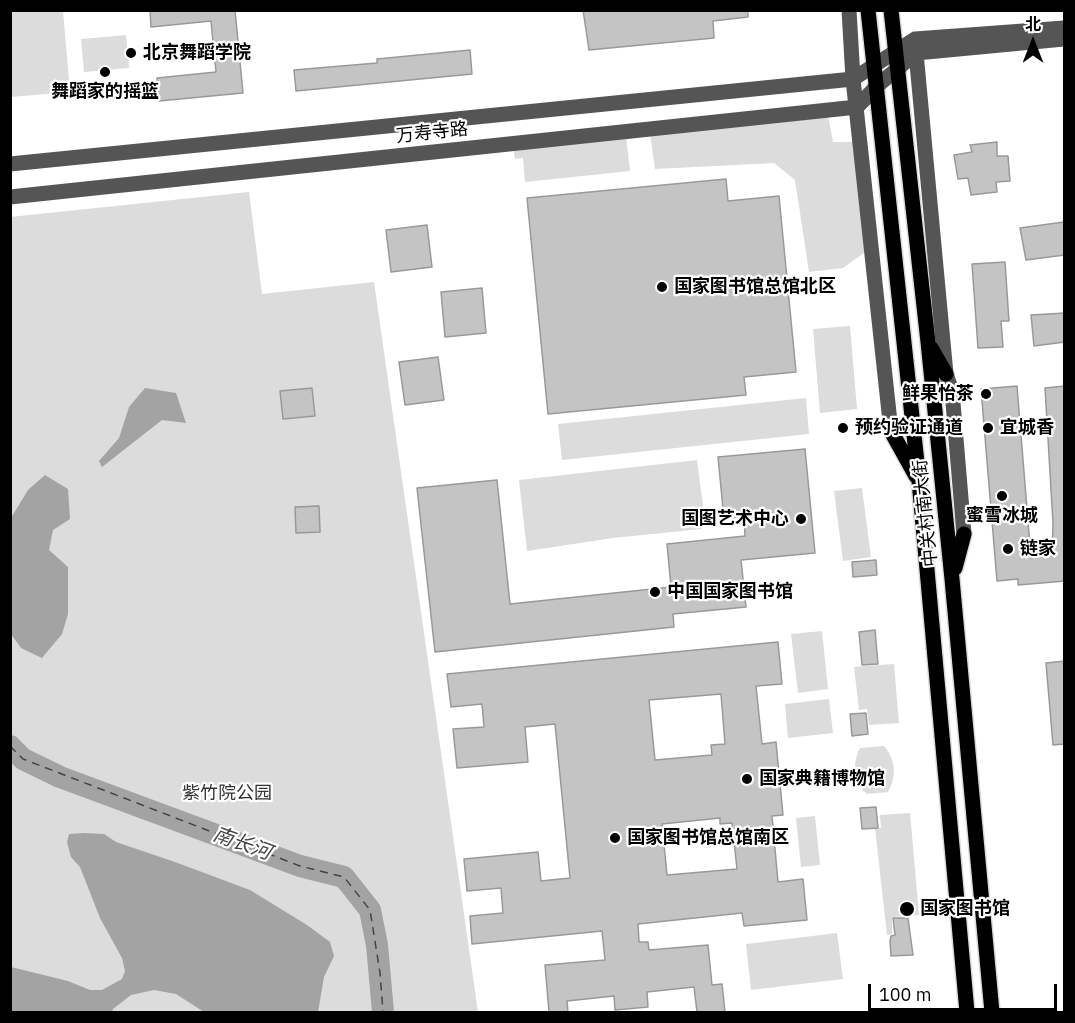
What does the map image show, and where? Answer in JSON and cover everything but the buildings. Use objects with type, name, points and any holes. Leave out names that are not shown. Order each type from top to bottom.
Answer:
[{"type":"main road","name":"中关村南大街","points":[[868,10],[919,481],[967,1012]]},
{"type":"main road","name":"中关村南大街","points":[[891,10],[952,579],[992,1012]]},
{"type":"main road","points":[[928,342],[946,374]]},
{"type":"main road","points":[[891,431],[919,481]]},
{"type":"main road","points":[[952,579],[964,534]]},
{"type":"street","points":[[849,10],[853,79],[891,431]]},
{"type":"street","points":[[853,79],[895,52],[915,46],[1065,28]]},
{"type":"street","points":[[857,107],[897,69],[915,46],[1065,39]]},
{"type":"street","name":"中关村南大街","points":[[915,46],[946,374],[952,391],[964,534]]},
{"type":"street","name":"万寿寺路","points":[[10,165],[853,79]]},
{"type":"street","name":"万寿寺路","points":[[10,197],[857,107]]},
{"type":"green space","points":[[11,10],[63,11],[70,92],[11,97]]},
{"type":"green space","points":[[126,35],[129,68],[84,72],[81,39]]},
{"type":"green space","points":[[828,115],[833,142],[855,142],[868,250],[843,268],[809,272],[795,180],[774,163],[655,169],[650,133]]},
{"type":"green space","points":[[626,135],[630,171],[525,182],[523,158],[515,159],[513,147]]},
{"type":"green space","name":"紫竹院公园","points":[[249,192],[262,294],[374,282],[478,1012],[11,1012],[10,217]]},
{"type":"green space","points":[[850,326],[857,409],[820,413],[813,329]]},
{"type":"green space","points":[[806,398],[809,434],[562,460],[558,424]]},
{"type":"green space","points":[[697,460],[705,521],[702,529],[613,538],[527,551],[519,480]]},
{"type":"green space","points":[[862,488],[871,557],[843,561],[834,491]]},
{"type":"green space","points":[[822,631],[828,689],[798,693],[791,634]]},
{"type":"green space","points":[[894,664],[899,723],[869,725],[867,709],[859,710],[854,667]]},
{"type":"green space","points":[[829,699],[833,733],[788,738],[785,704]]},
{"type":"green space","points":[[884,746],[891,757],[894,768],[891,786],[888,792],[867,794],[859,784],[855,772],[857,754],[860,748]]},
{"type":"green space","points":[[910,813],[919,915],[892,917],[892,934],[887,935],[875,828],[881,828],[880,815]]},
{"type":"green space","points":[[815,816],[820,865],[801,867],[796,818]]},
{"type":"green space","points":[[837,933],[843,979],[751,990],[746,944]]},
{"type":"shaded area","points":[[145,388],[176,393],[186,423],[162,420],[102,467],[99,461],[119,438],[129,407]]},
{"type":"shaded area","points":[[45,475],[68,489],[70,519],[53,530],[49,550],[68,567],[68,614],[62,634],[42,658],[21,648],[11,634],[11,518],[28,490]]},
{"type":"shaded area","points":[[69,834],[104,834],[116,842],[250,890],[330,942],[334,956],[324,977],[318,1012],[204,1012],[176,994],[154,990],[131,995],[112,1012],[11,1012],[11,967],[68,981],[90,990],[102,990],[122,979],[125,971],[122,958],[100,918],[80,867],[71,857],[67,842]]},
{"type":"waterway","name":"南长河","points":[[10,746],[23,759],[60,777],[300,866],[344,877],[370,910],[377,945],[383,1012]]},
{"type":"ferry route","points":[[10,746],[23,759],[300,866],[344,877],[370,910],[380,973],[383,1012]]},
{"type":"place","name":"北京舞蹈学院","points":[[131,53]]},
{"type":"place","name":"舞蹈家的摇篮","points":[[105,72]]},
{"type":"place","name":"国家图书馆总馆北区","points":[[662,287]]},
{"type":"place","name":"鲜果怡茶","points":[[986,394]]},
{"type":"place","name":"预约验证通道","points":[[843,428]]},
{"type":"place","name":"宜城香","points":[[988,428]]},
{"type":"place","name":"蜜雪冰城","points":[[1002,496]]},
{"type":"place","name":"国图艺术中心","points":[[801,519]]},
{"type":"place","name":"链家","points":[[1008,549]]},
{"type":"place","name":"中国国家图书馆","points":[[655,592]]},
{"type":"place","name":"国家典籍博物馆","points":[[747,779]]},
{"type":"place","name":"国家图书馆总馆南区","points":[[615,838]]},
{"type":"place","name":"国家图书馆","points":[[907,909]]}]
